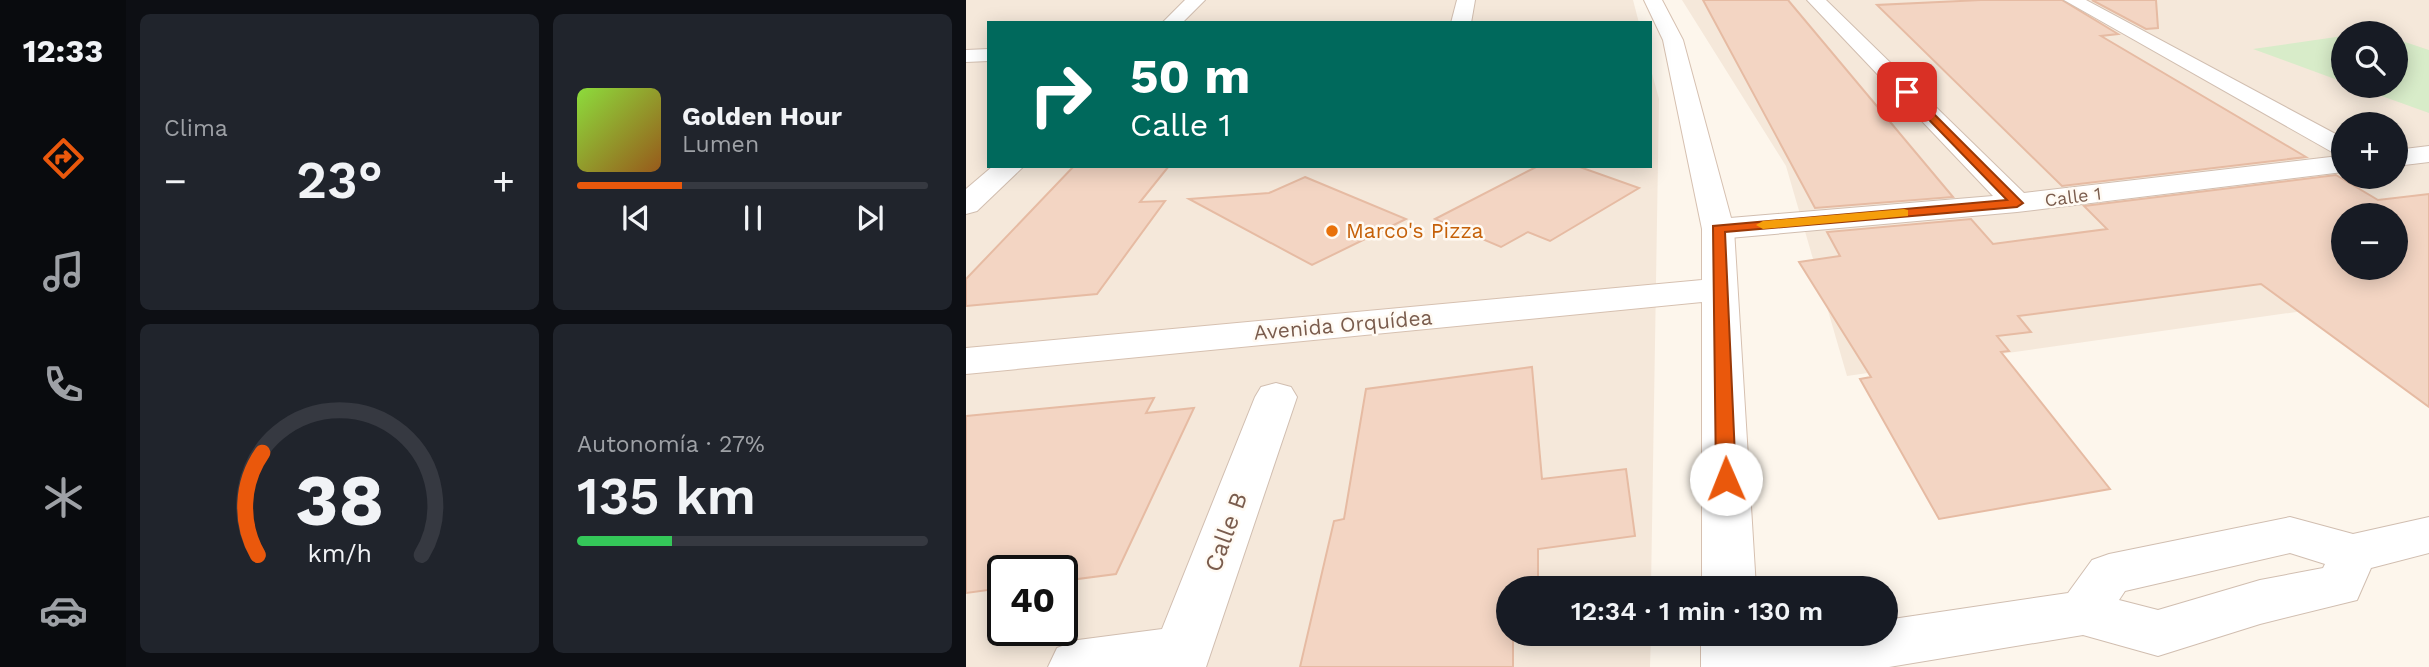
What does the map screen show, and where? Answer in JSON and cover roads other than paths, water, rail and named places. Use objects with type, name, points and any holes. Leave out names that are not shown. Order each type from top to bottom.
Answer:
[{"type":"street","points":[[1173,21],[1196,0]]},
{"type":"street","points":[[1461,21],[1466,0]]},
{"type":"street","points":[[1653,0],[1673,40],[1718,229],[1729,576]]},
{"type":"street","points":[[1815,0],[2017,203]]},
{"type":"street","points":[[2073,0],[2331,142]]},
{"type":"street","points":[[966,56],[987,55]]},
{"type":"street","points":[[2408,156],[2429,153]]},
{"type":"street","name":"Calle 1","points":[[1718,229],[2017,203],[2331,165]]},
{"type":"street","points":[[966,205],[1008,168]]},
{"type":"street","name":"Avenida Orquídea","points":[[966,361],[1721,289]]},
{"type":"street","name":"Calle B","points":[[1178,660],[1276,397]]},
{"type":"street","points":[[1730,646],[1731,667]]},
{"type":"street","points":[[1078,667],[1178,660]]},
{"type":"lane","points":[[2083,613],[2109,574],[2208,550],[2290,535],[2353,553],[2429,534]]},
{"type":"lane","points":[[1737,667],[2083,613],[2158,633],[2260,602],[2340,585],[2353,553]]},
{"type":"place","name":"Marco's Pizza","points":[[1332,231]]}]
